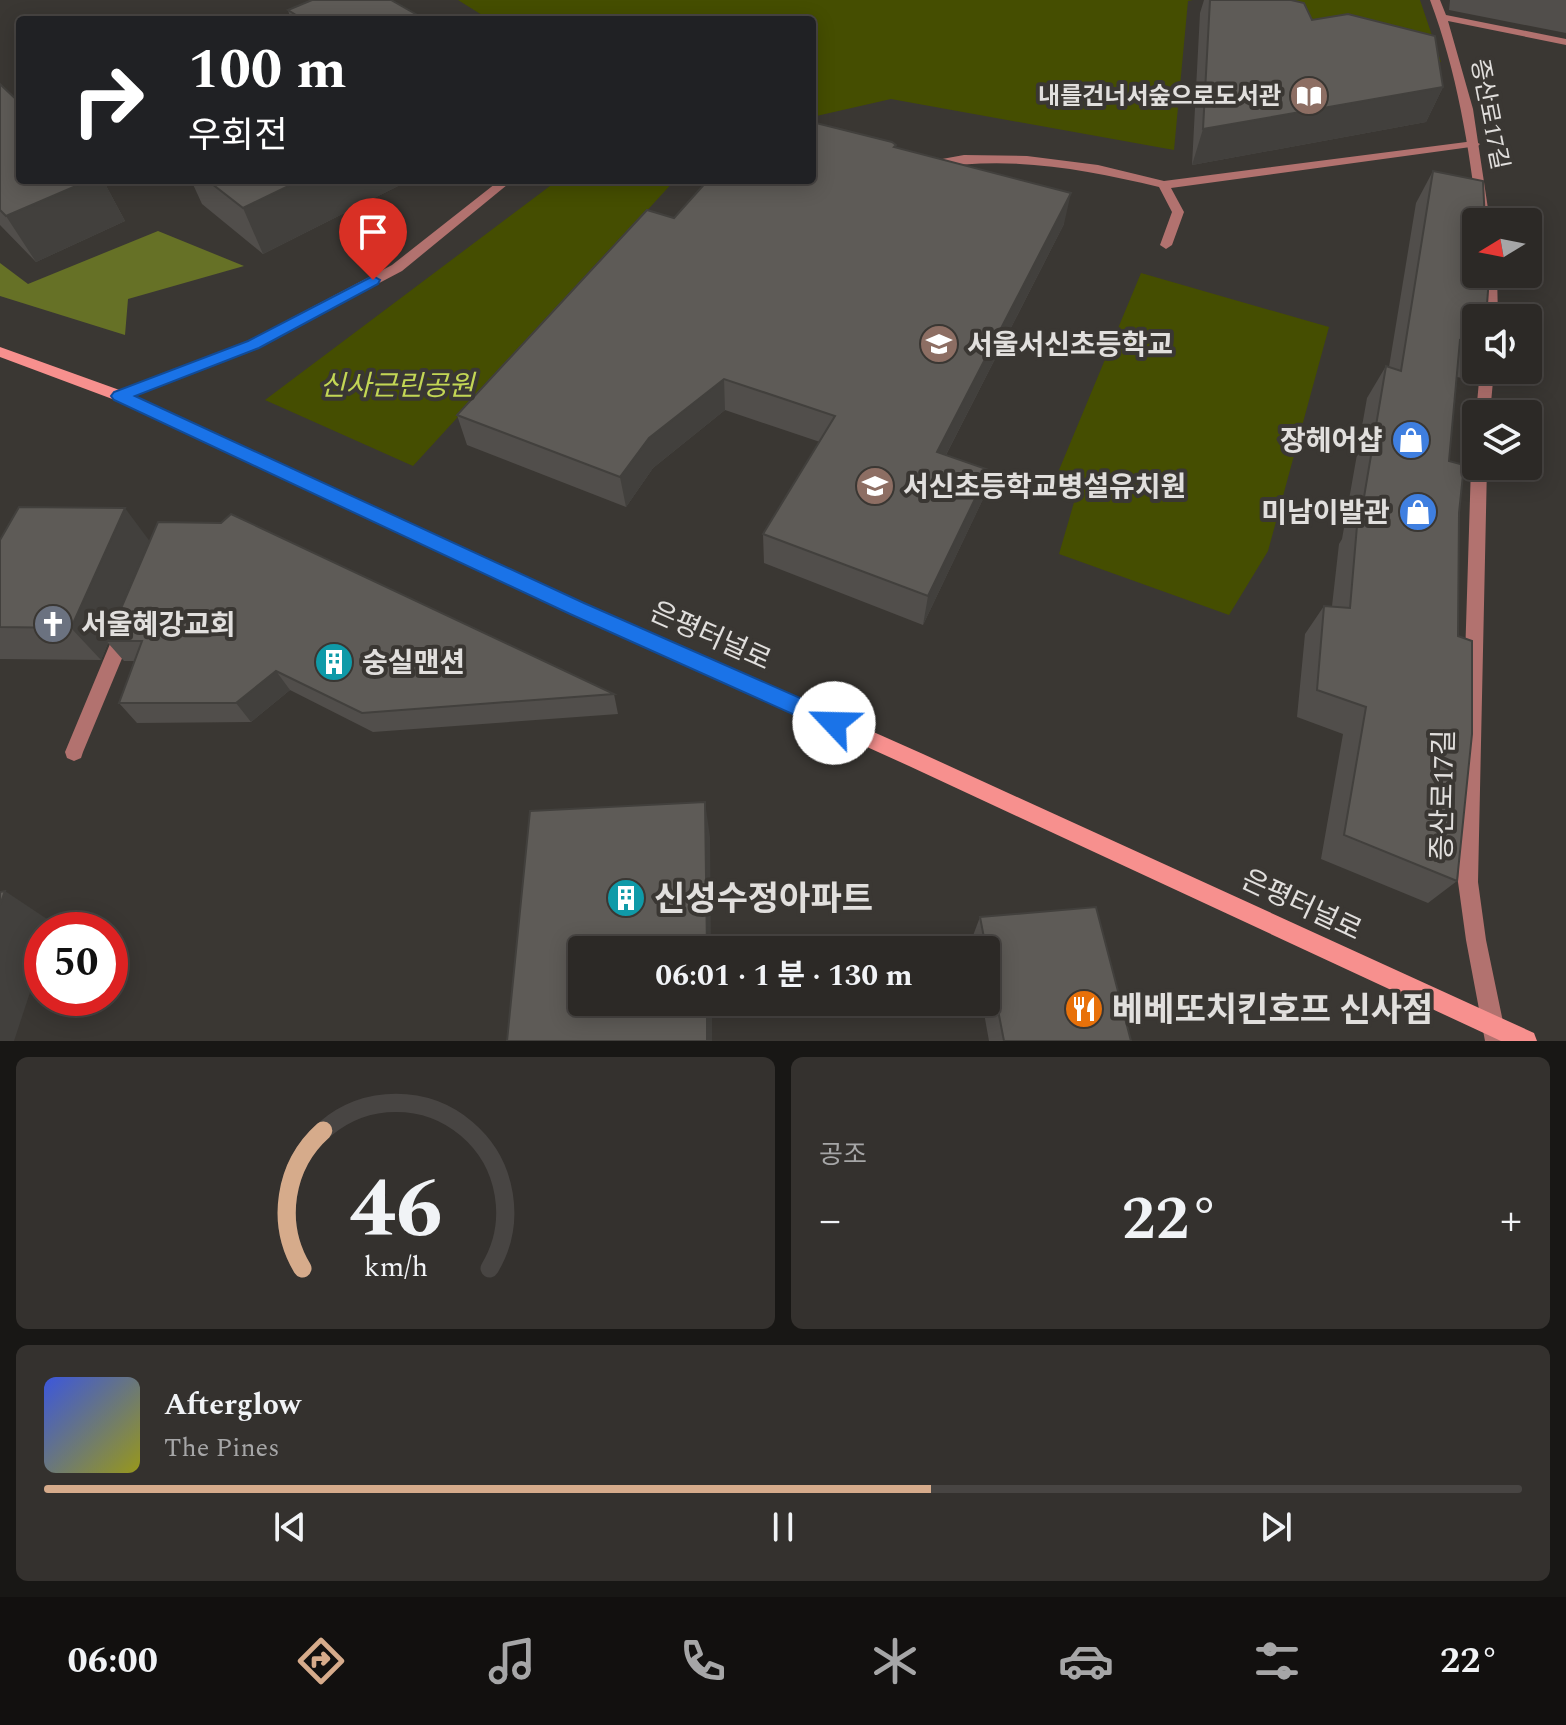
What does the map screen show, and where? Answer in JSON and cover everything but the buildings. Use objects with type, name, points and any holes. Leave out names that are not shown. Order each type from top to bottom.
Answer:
[{"type":"main road","name":"은평터널로","points":[[0,352],[120,396],[1495,1034],[1526,1041]]},
{"type":"street","name":"증산로17길","points":[[1435,0],[1460,75],[1474,144],[1482,208]]},
{"type":"street","name":"증산로17길","points":[[1442,17],[1566,42]]},
{"type":"street","points":[[911,169],[964,159],[1027,160],[1098,169],[1164,185],[1474,144]]},
{"type":"street","points":[[120,396],[253,344],[397,268],[502,184]]},
{"type":"street","points":[[1164,185],[1178,212],[1166,245]]},
{"type":"street","name":"증산로17길","points":[[1479,480],[1468,882],[1495,1034]]},
{"type":"street","points":[[74,752],[133,611]]},
{"type":"green space","points":[[458,0],[1193,0],[1188,1],[1174,150],[891,99],[816,116],[816,16],[484,16]]},
{"type":"green space","points":[[1270,0],[1420,0],[1441,62],[1276,21]]},
{"type":"green space","name":"신사근린공원","points":[[553,184],[671,184],[413,466],[265,400]]},
{"type":"green space","points":[[158,231],[244,266],[128,299],[125,335],[0,296],[0,263],[28,284]]},
{"type":"green space","points":[[1141,273],[1329,327],[1268,551],[1229,615],[1059,554],[1077,492],[1054,482]]},
{"type":"place","name":"내를건너서숲으로도서관","points":[[1309,96]]},
{"type":"place","name":"서울서신초등학교","points":[[939,344]]},
{"type":"place","name":"장헤어샵","points":[[1411,440]]},
{"type":"place","name":"서신초등학교병설유치원","points":[[875,486]]},
{"type":"place","name":"미남이발관","points":[[1418,512]]},
{"type":"place","name":"서울혜강교회","points":[[53,624]]},
{"type":"place","name":"숭실맨션","points":[[334,662]]},
{"type":"place","name":"신성수정아파트","points":[[626,898]]},
{"type":"place","name":"베베또치킨호프 신사점","points":[[1084,1009]]},
{"type":"route","points":[[373,280],[253,344],[120,396],[577,608],[834,723]]}]
